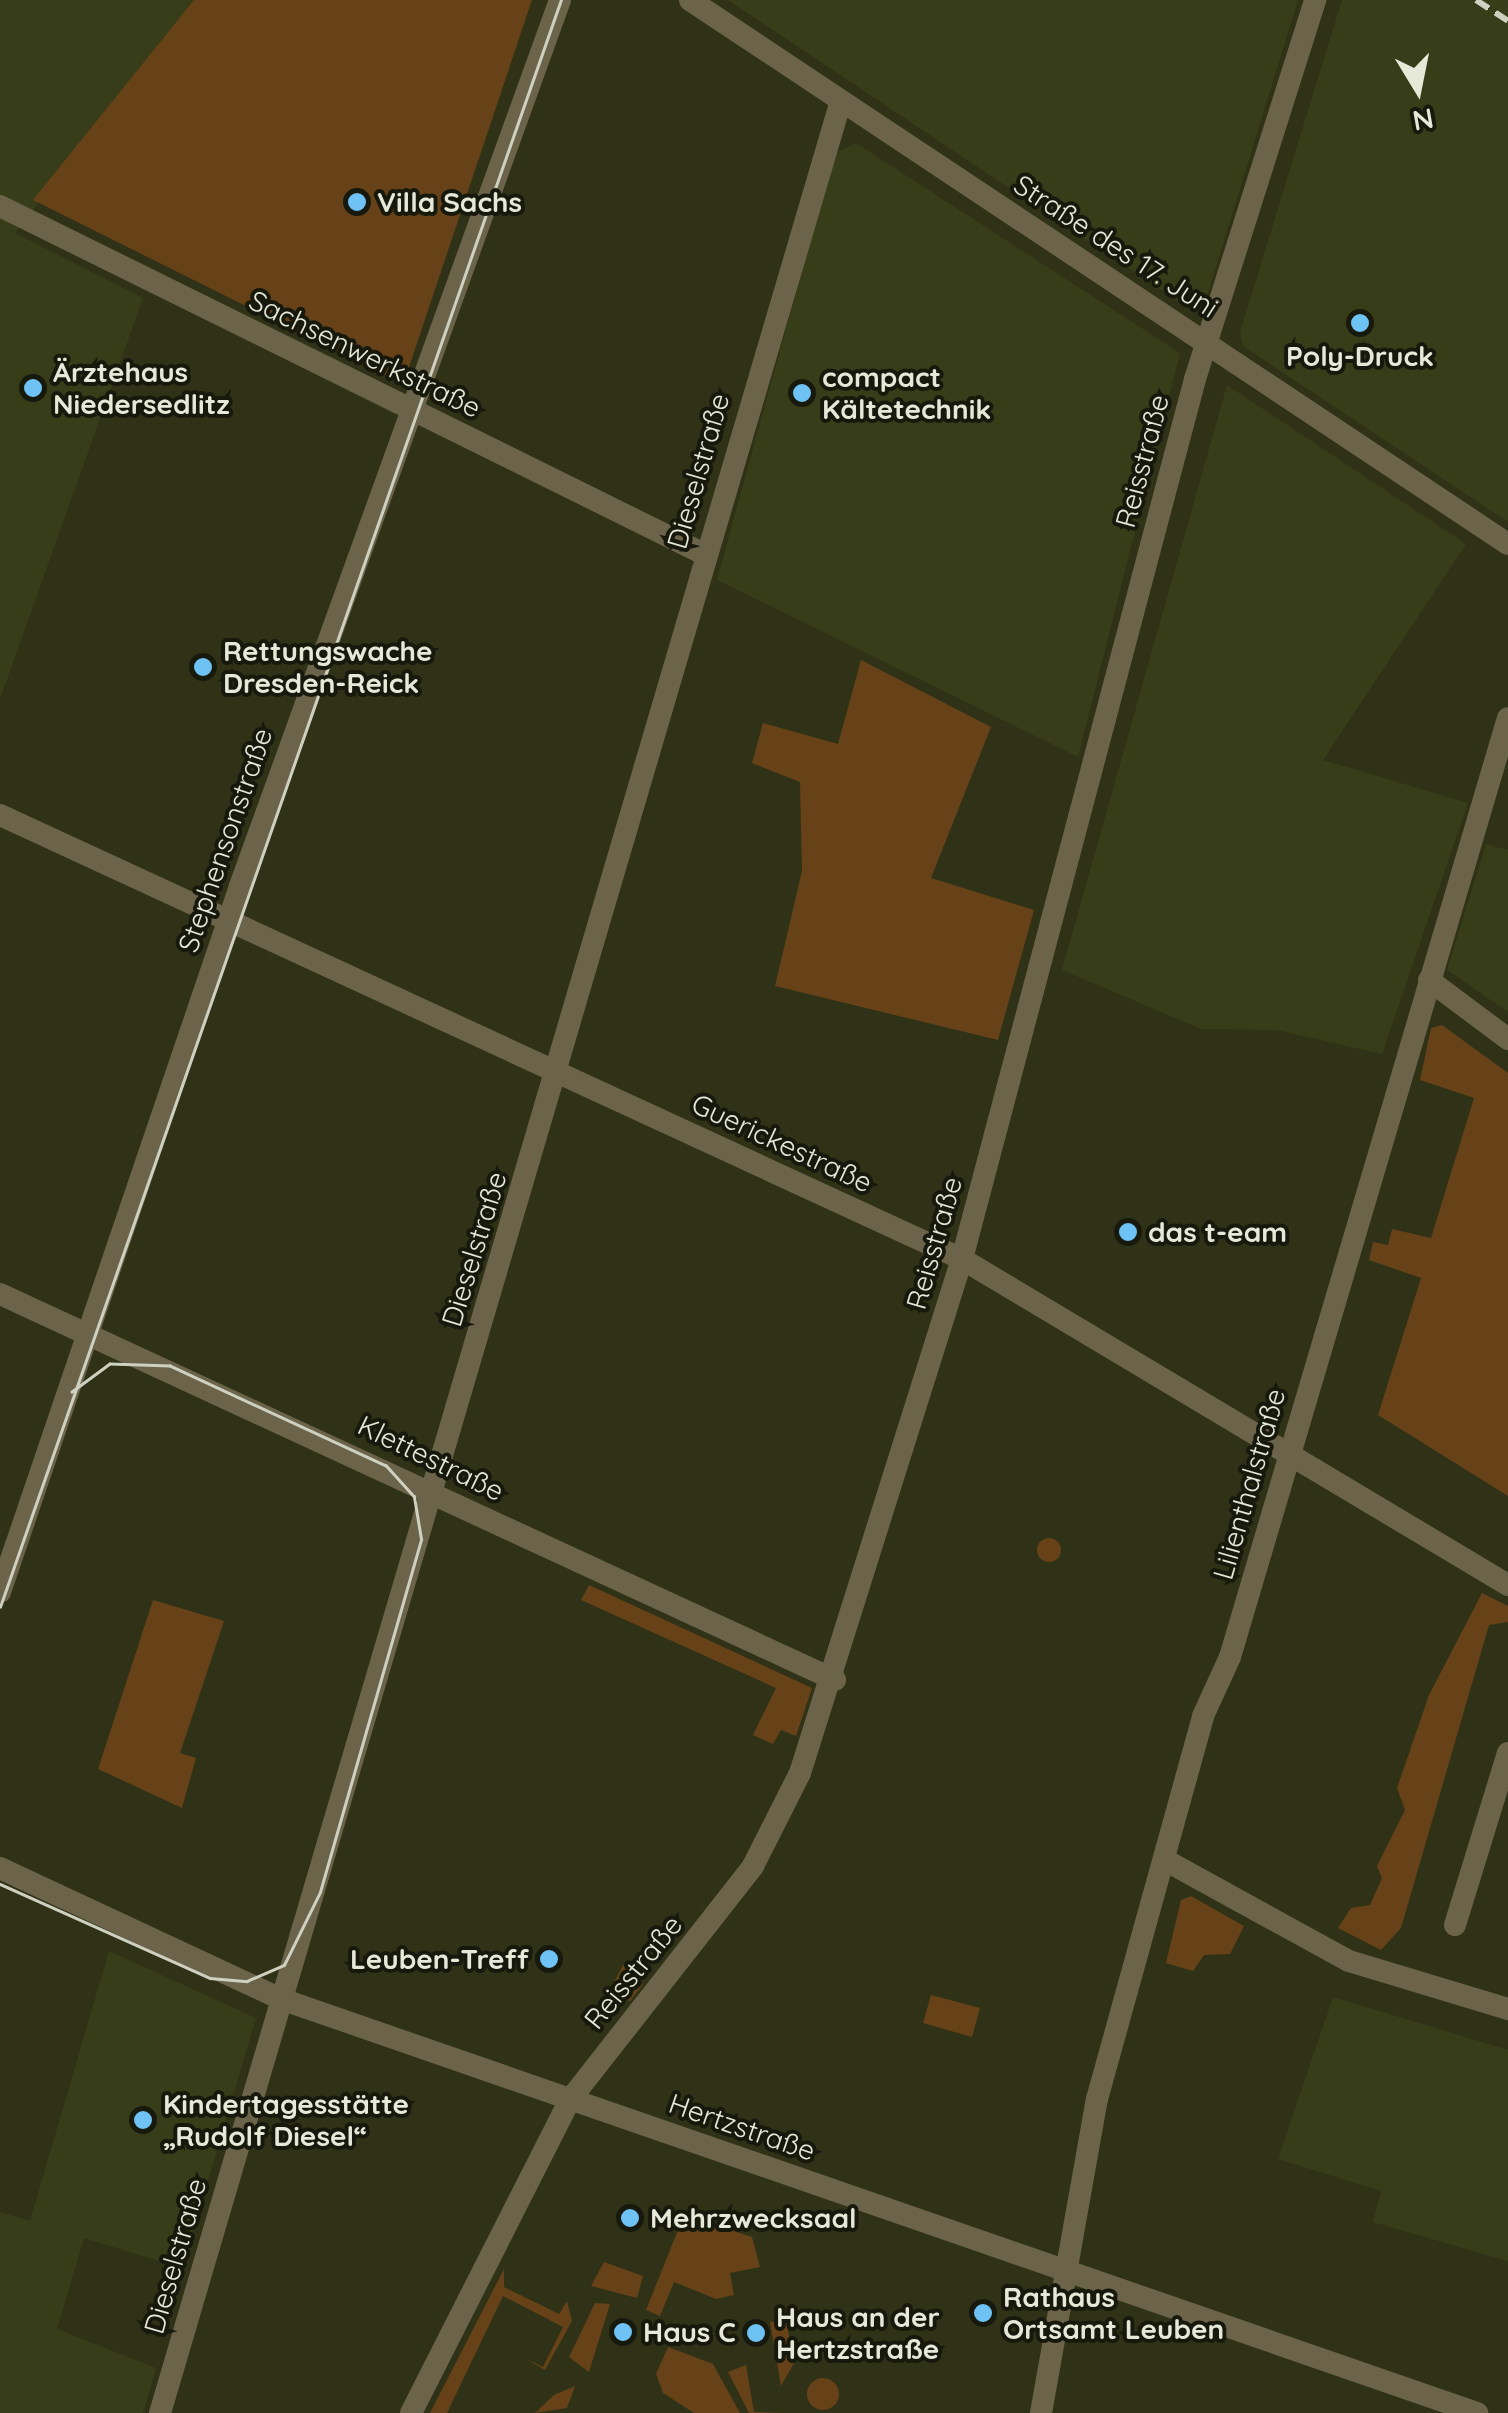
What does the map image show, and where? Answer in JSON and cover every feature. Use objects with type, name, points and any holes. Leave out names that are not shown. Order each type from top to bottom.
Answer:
[{"type":"street","name":"Stephensonstraße","points":[[0,1592],[228,920],[560,0]]},
{"type":"street","name":"Straße des 17. Juni","points":[[690,0],[1508,544]]},
{"type":"street","name":"Reisstraße","points":[[411,2413],[569,2101],[753,1866],[836,1680],[962,1259],[1206,341],[1315,0]]},
{"type":"street","name":"Dieselstraße","points":[[160,2413],[431,1490],[559,1073],[704,554],[842,101]]},
{"type":"street","name":"Sachsenwerkstraße","points":[[0,206],[704,554]]},
{"type":"street","name":"Lilienthalstraße","points":[[1041,2413],[1063,2269],[1097,2098],[1508,718]]},
{"type":"street","name":"Guerickestraße","points":[[0,815],[962,1259],[1290,1451],[1508,1586]]},
{"type":"street","points":[[1429,980],[1508,1039]]},
{"type":"street","name":"Klettestraße","points":[[0,1294],[836,1680]]},
{"type":"street","points":[[1455,1925],[1506,1763]]},
{"type":"street","points":[[1165,1860],[1348,1962],[1508,2009]]},
{"type":"street","name":"Hertzstraße","points":[[0,1868],[281,1999],[1477,2413]]},
{"type":"shaded area","points":[[0,0],[194,0],[15,233],[143,298],[0,699]]},
{"type":"shaded area","points":[[194,0],[532,0],[406,376],[395,380],[33,200]]},
{"type":"shaded area","points":[[728,0],[1298,0],[1208,293],[1181,303]]},
{"type":"shaded area","points":[[1342,0],[1508,0],[1508,522],[1243,346],[1240,332]]},
{"type":"shaded area","points":[[856,143],[1180,353],[1078,757],[717,580],[834,154]]},
{"type":"shaded area","points":[[1227,385],[1466,544],[1323,760],[1468,803],[1382,1054],[1277,1030],[1201,1029],[1062,970]]},
{"type":"shaded area","points":[[861,660],[991,727],[931,878],[1034,910],[998,1040],[775,986],[802,871],[800,782],[752,763],[763,723],[838,744]]},
{"type":"shaded area","points":[[1486,844],[1508,850],[1508,1012],[1447,970]]},
{"type":"shaded area","points":[[1442,1025],[1508,1073],[1508,1496],[1378,1415],[1421,1278],[1369,1260],[1373,1242],[1388,1245],[1392,1229],[1431,1238],[1474,1098],[1420,1080],[1431,1028]]},
{"type":"shaded area","points":[[1049,1538],[1061,1550],[1049,1562],[1037,1550]]},
{"type":"shaded area","points":[[589,1585],[812,1688],[796,1736],[781,1730],[773,1744],[753,1735],[776,1688],[581,1600]]},
{"type":"shaded area","points":[[1482,1593],[1508,1606],[1508,1622],[1489,1625],[1401,1928],[1381,1950],[1338,1928],[1351,1908],[1370,1905],[1382,1878],[1377,1866],[1405,1810],[1397,1788],[1429,1695]]},
{"type":"shaded area","points":[[153,1600],[224,1621],[180,1753],[196,1758],[182,1808],[98,1769]]},
{"type":"shaded area","points":[[1191,1896],[1244,1926],[1230,1954],[1204,1955],[1193,1971],[1166,1963],[1181,1900]]},
{"type":"shaded area","name":"Kindertagesstätte „Rudolf Diesel“","points":[[109,1951],[256,2018],[182,2268],[84,2238],[57,2329],[156,2368],[143,2413],[0,2413],[0,2212],[30,2221]]},
{"type":"shaded area","points":[[623,1965],[631,1972],[621,1986],[631,1993],[644,1983],[630,2001],[607,1996]]},
{"type":"shaded area","points":[[931,1995],[980,2008],[972,2037],[923,2023]]},
{"type":"shaded area","points":[[1333,1997],[1508,2050],[1508,2261],[1373,2222],[1381,2191],[1278,2159]]},
{"type":"shaded area","points":[[684,2215],[752,2237],[760,2267],[730,2273],[734,2295],[716,2299],[674,2282],[660,2316],[646,2310]]},
{"type":"shaded area","points":[[604,2262],[643,2276],[637,2298],[591,2286]]},
{"type":"shaded area","points":[[504,2269],[504,2287],[559,2314],[567,2301],[572,2321],[545,2370],[526,2359],[543,2367],[563,2327],[503,2296],[447,2413],[430,2413]]},
{"type":"shaded area","points":[[595,2303],[610,2304],[589,2372],[569,2357]]},
{"type":"shaded area","points":[[786,2320],[794,2363],[781,2386],[770,2322]]},
{"type":"shaded area","points":[[668,2347],[713,2364],[740,2413],[694,2413],[663,2393],[656,2374]]},
{"type":"shaded area","points":[[746,2365],[754,2412],[784,2413],[749,2413],[728,2372]]},
{"type":"shaded area","points":[[823,2378],[835,2382],[839,2394],[835,2406],[823,2410],[811,2406],[807,2394],[811,2382]]},
{"type":"shaded area","points":[[575,2386],[567,2408],[535,2413],[554,2395]]},
{"type":"tram line","points":[[0,1607],[561,0]]},
{"type":"tram line","points":[[0,1884],[210,1978],[247,1981],[284,1965],[320,1892],[421,1539],[414,1497],[386,1466],[170,1366],[110,1364],[72,1392]]},
{"type":"railway","points":[[1476,0],[1508,21]]},
{"type":"place","name":"Villa Sachs","points":[[357,202]]},
{"type":"place","name":"Poly-Druck","points":[[1360,323]]},
{"type":"place","name":"Ärztehaus Niedersedlitz","points":[[33,388]]},
{"type":"place","name":"compact Kältetechnik","points":[[802,393]]},
{"type":"place","name":"Rettungswache Dresden-Reick","points":[[203,667]]},
{"type":"place","name":"das t-eam","points":[[1128,1232]]},
{"type":"place","name":"Leuben-Treff","points":[[549,1959]]},
{"type":"place","name":"Kindertagesstätte „Rudolf Diesel“","points":[[143,2120]]},
{"type":"place","name":"Mehrzwecksaal","points":[[630,2218]]},
{"type":"place","name":"Rathaus Ortsamt Leuben","points":[[983,2313]]},
{"type":"place","name":"Haus C","points":[[623,2332]]},
{"type":"place","name":"Haus an der Hertzstraße","points":[[756,2333]]}]
